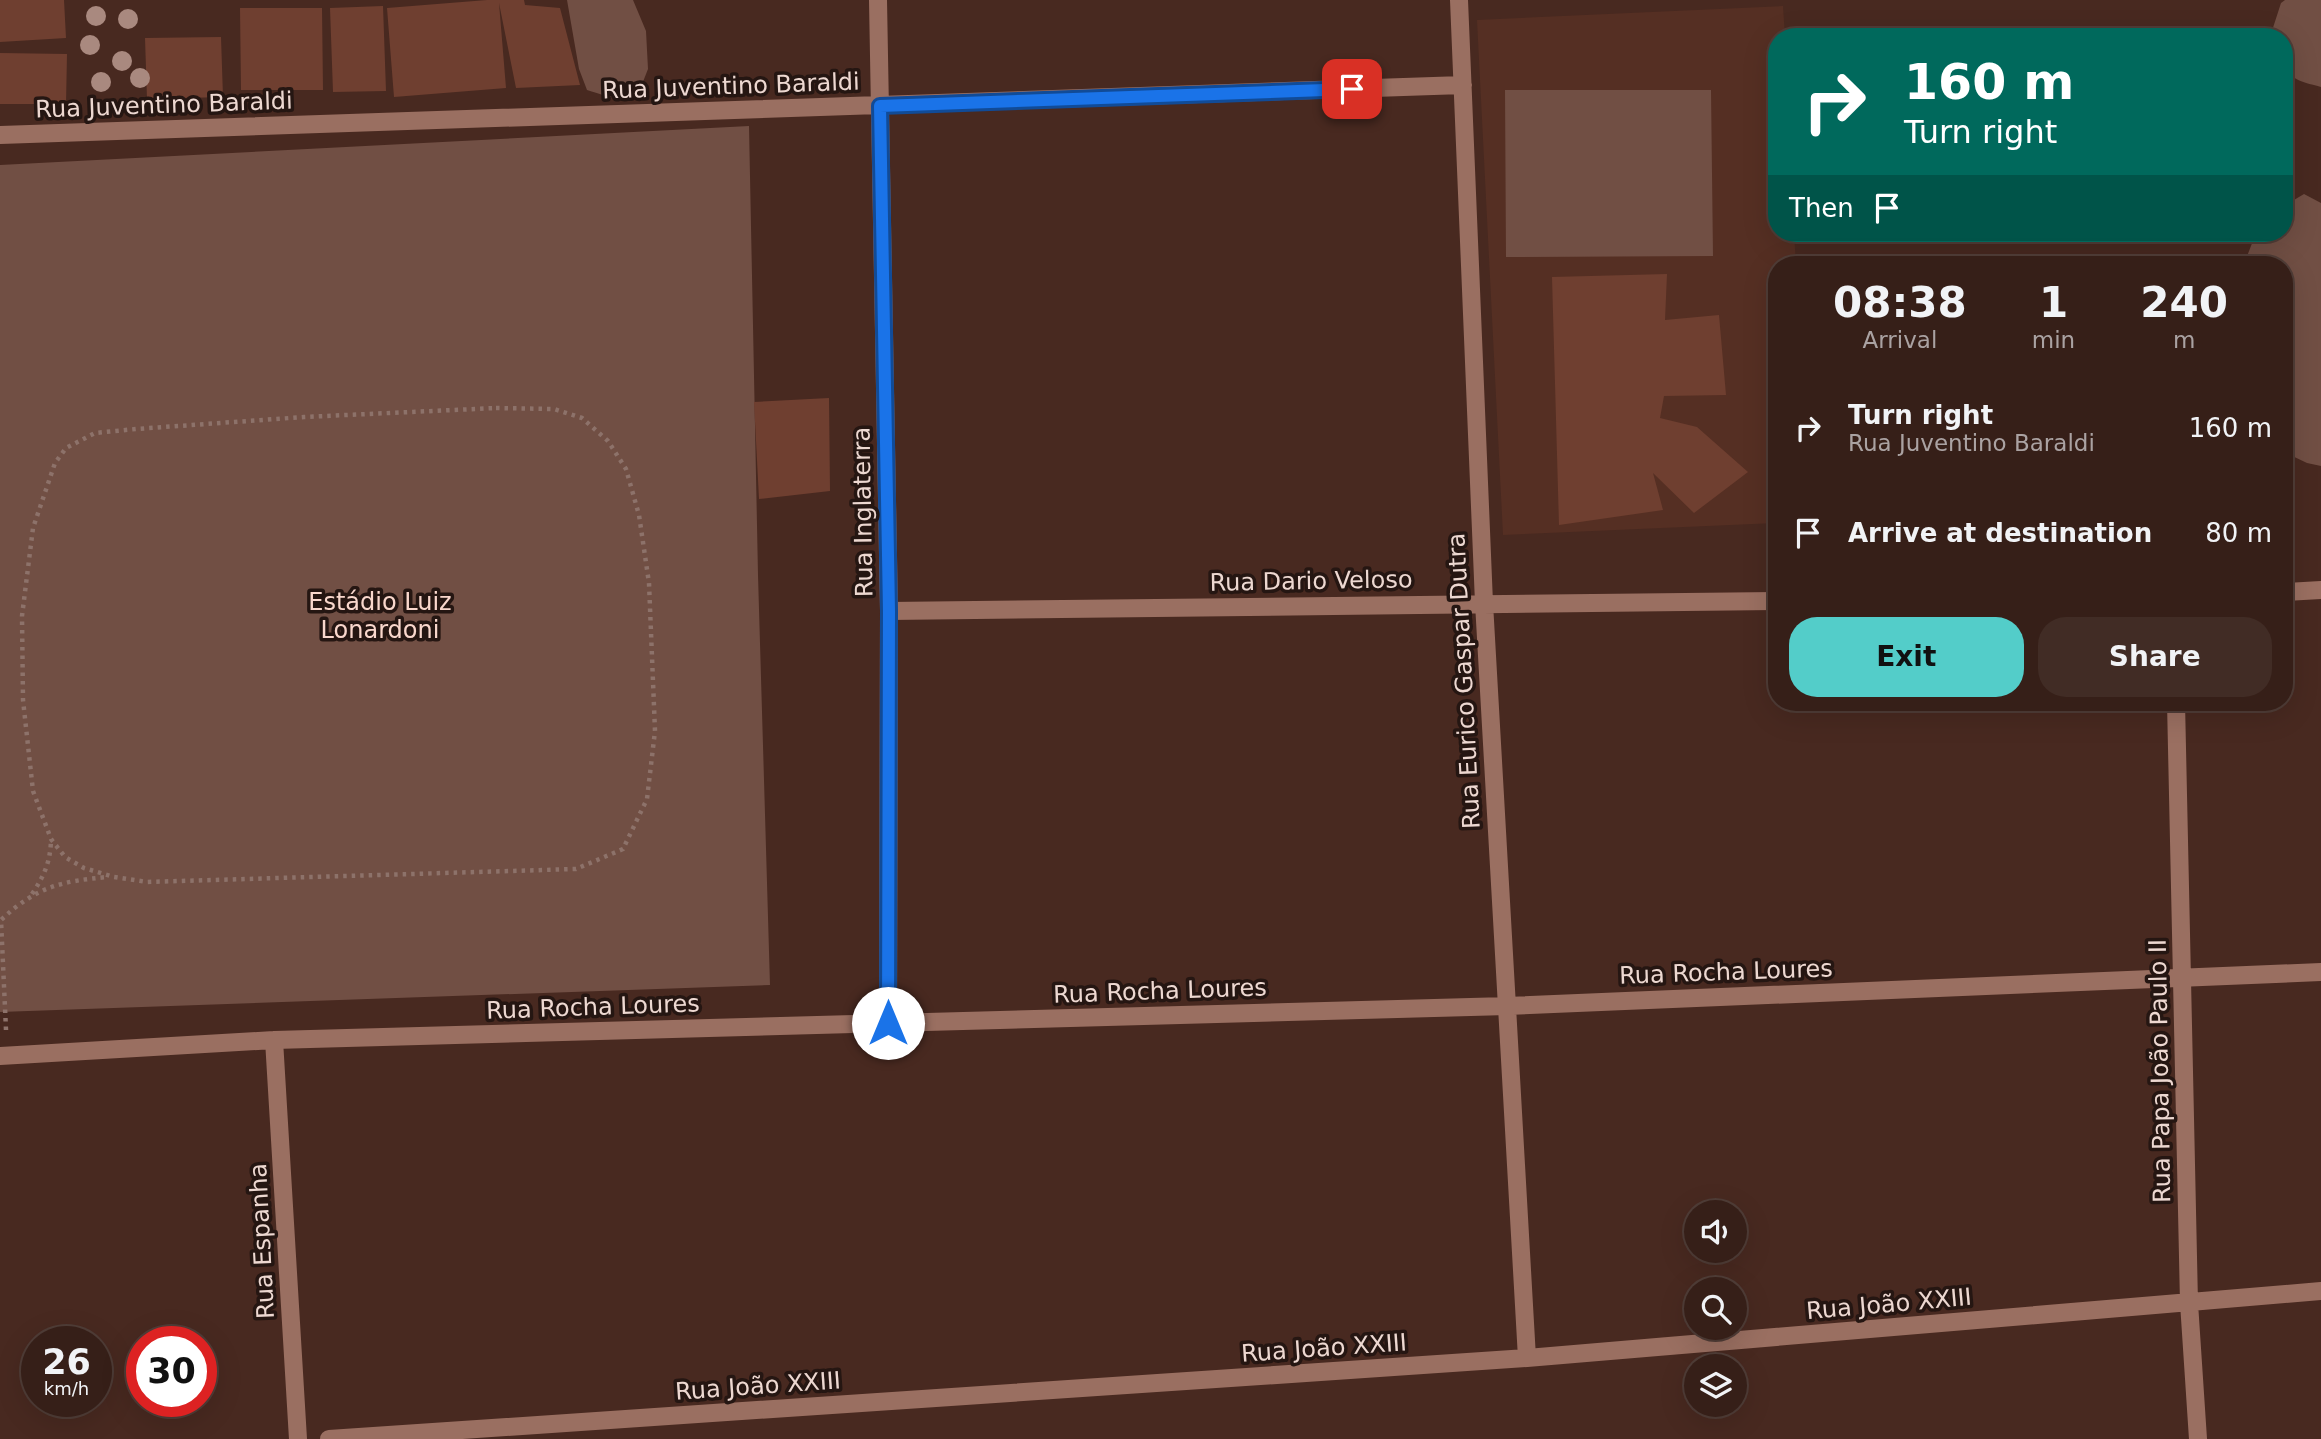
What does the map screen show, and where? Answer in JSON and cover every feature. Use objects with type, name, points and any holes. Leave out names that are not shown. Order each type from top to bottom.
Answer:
[{"type":"street","name":"Rua Inglaterra","points":[[878,0],[889,611],[888,1023]]},
{"type":"street","name":"Rua Eurico Gaspar Dutra","points":[[1459,0],[1483,603],[1527,1359]]},
{"type":"street","name":"Rua Juventino Baraldi","points":[[0,135],[1463,85]]},
{"type":"street","points":[[2293,592],[2321,590]]},
{"type":"street","name":"Rua Dario Veloso","points":[[889,611],[1768,601]]},
{"type":"street","name":"Rua Papa João Paulo II","points":[[2176,711],[2189,1303],[2198,1439]]},
{"type":"street","name":"Rua Rocha Loures","points":[[4,1055],[274,1040],[1507,1006],[2321,972]]},
{"type":"street","name":"Rua Espanha","points":[[274,1040],[299,1439]]},
{"type":"street","name":"Rua João XXIII","points":[[329,1439],[1527,1359],[2321,1291]]},
{"type":"path","points":[[496,408],[554,410],[582,418],[608,441],[625,468],[639,515],[649,583],[655,731],[647,799],[623,849],[576,869],[147,882],[114,877],[84,868],[65,857],[51,839],[33,791],[23,700],[22,616],[33,528],[55,463],[66,448],[94,433],[136,429],[304,417],[496,408]]},
{"type":"path","points":[[31,895],[48,865],[51,839]]},
{"type":"path","points":[[4,1055],[0,920],[31,895],[76,880],[114,877]]},
{"type":"shaded area","points":[[1783,6],[1784,28],[1768,28],[1768,242],[1795,242],[1795,256],[1768,256],[1768,523],[1503,535],[1477,20]]},
{"type":"green space","points":[[567,0],[633,0],[646,31],[648,69],[639,92],[613,97],[587,90],[579,69]]},
{"type":"green space","points":[[2285,0],[2321,0],[2321,87],[2293,77],[2293,28],[2273,28],[2281,3]]},
{"type":"green space","points":[[1505,90],[1711,90],[1713,256],[1506,257]]},
{"type":"green space","name":"Estádio Luiz Lonardoni","points":[[749,126],[770,985],[0,1012],[0,165]]},
{"type":"green space","points":[[2304,194],[2321,203],[2321,466],[2293,456],[2293,256],[2247,256],[2253,242],[2293,242],[2293,201]]},
{"type":"building","points":[[0,0],[64,0],[66,38],[0,42]]},
{"type":"building","points":[[487,0],[524,0],[525,5],[560,8],[580,85],[516,88],[499,3],[506,88],[394,97],[387,8]]},
{"type":"building","points":[[383,6],[386,91],[333,92],[330,8]]},
{"type":"building","points":[[240,8],[322,8],[323,90],[241,90]]},
{"type":"building","points":[[221,37],[223,97],[147,99],[145,38]]},
{"type":"building","points":[[0,53],[67,54],[66,104],[0,104]]},
{"type":"building","points":[[1667,274],[1665,320],[1719,315],[1726,395],[1664,396],[1660,418],[1697,427],[1748,472],[1694,513],[1653,473],[1663,510],[1559,525],[1552,277]]},
{"type":"building","points":[[829,398],[830,491],[759,499],[754,402]]},
{"type":"route","points":[[888,1023],[889,611],[880,106],[1352,89]]}]
